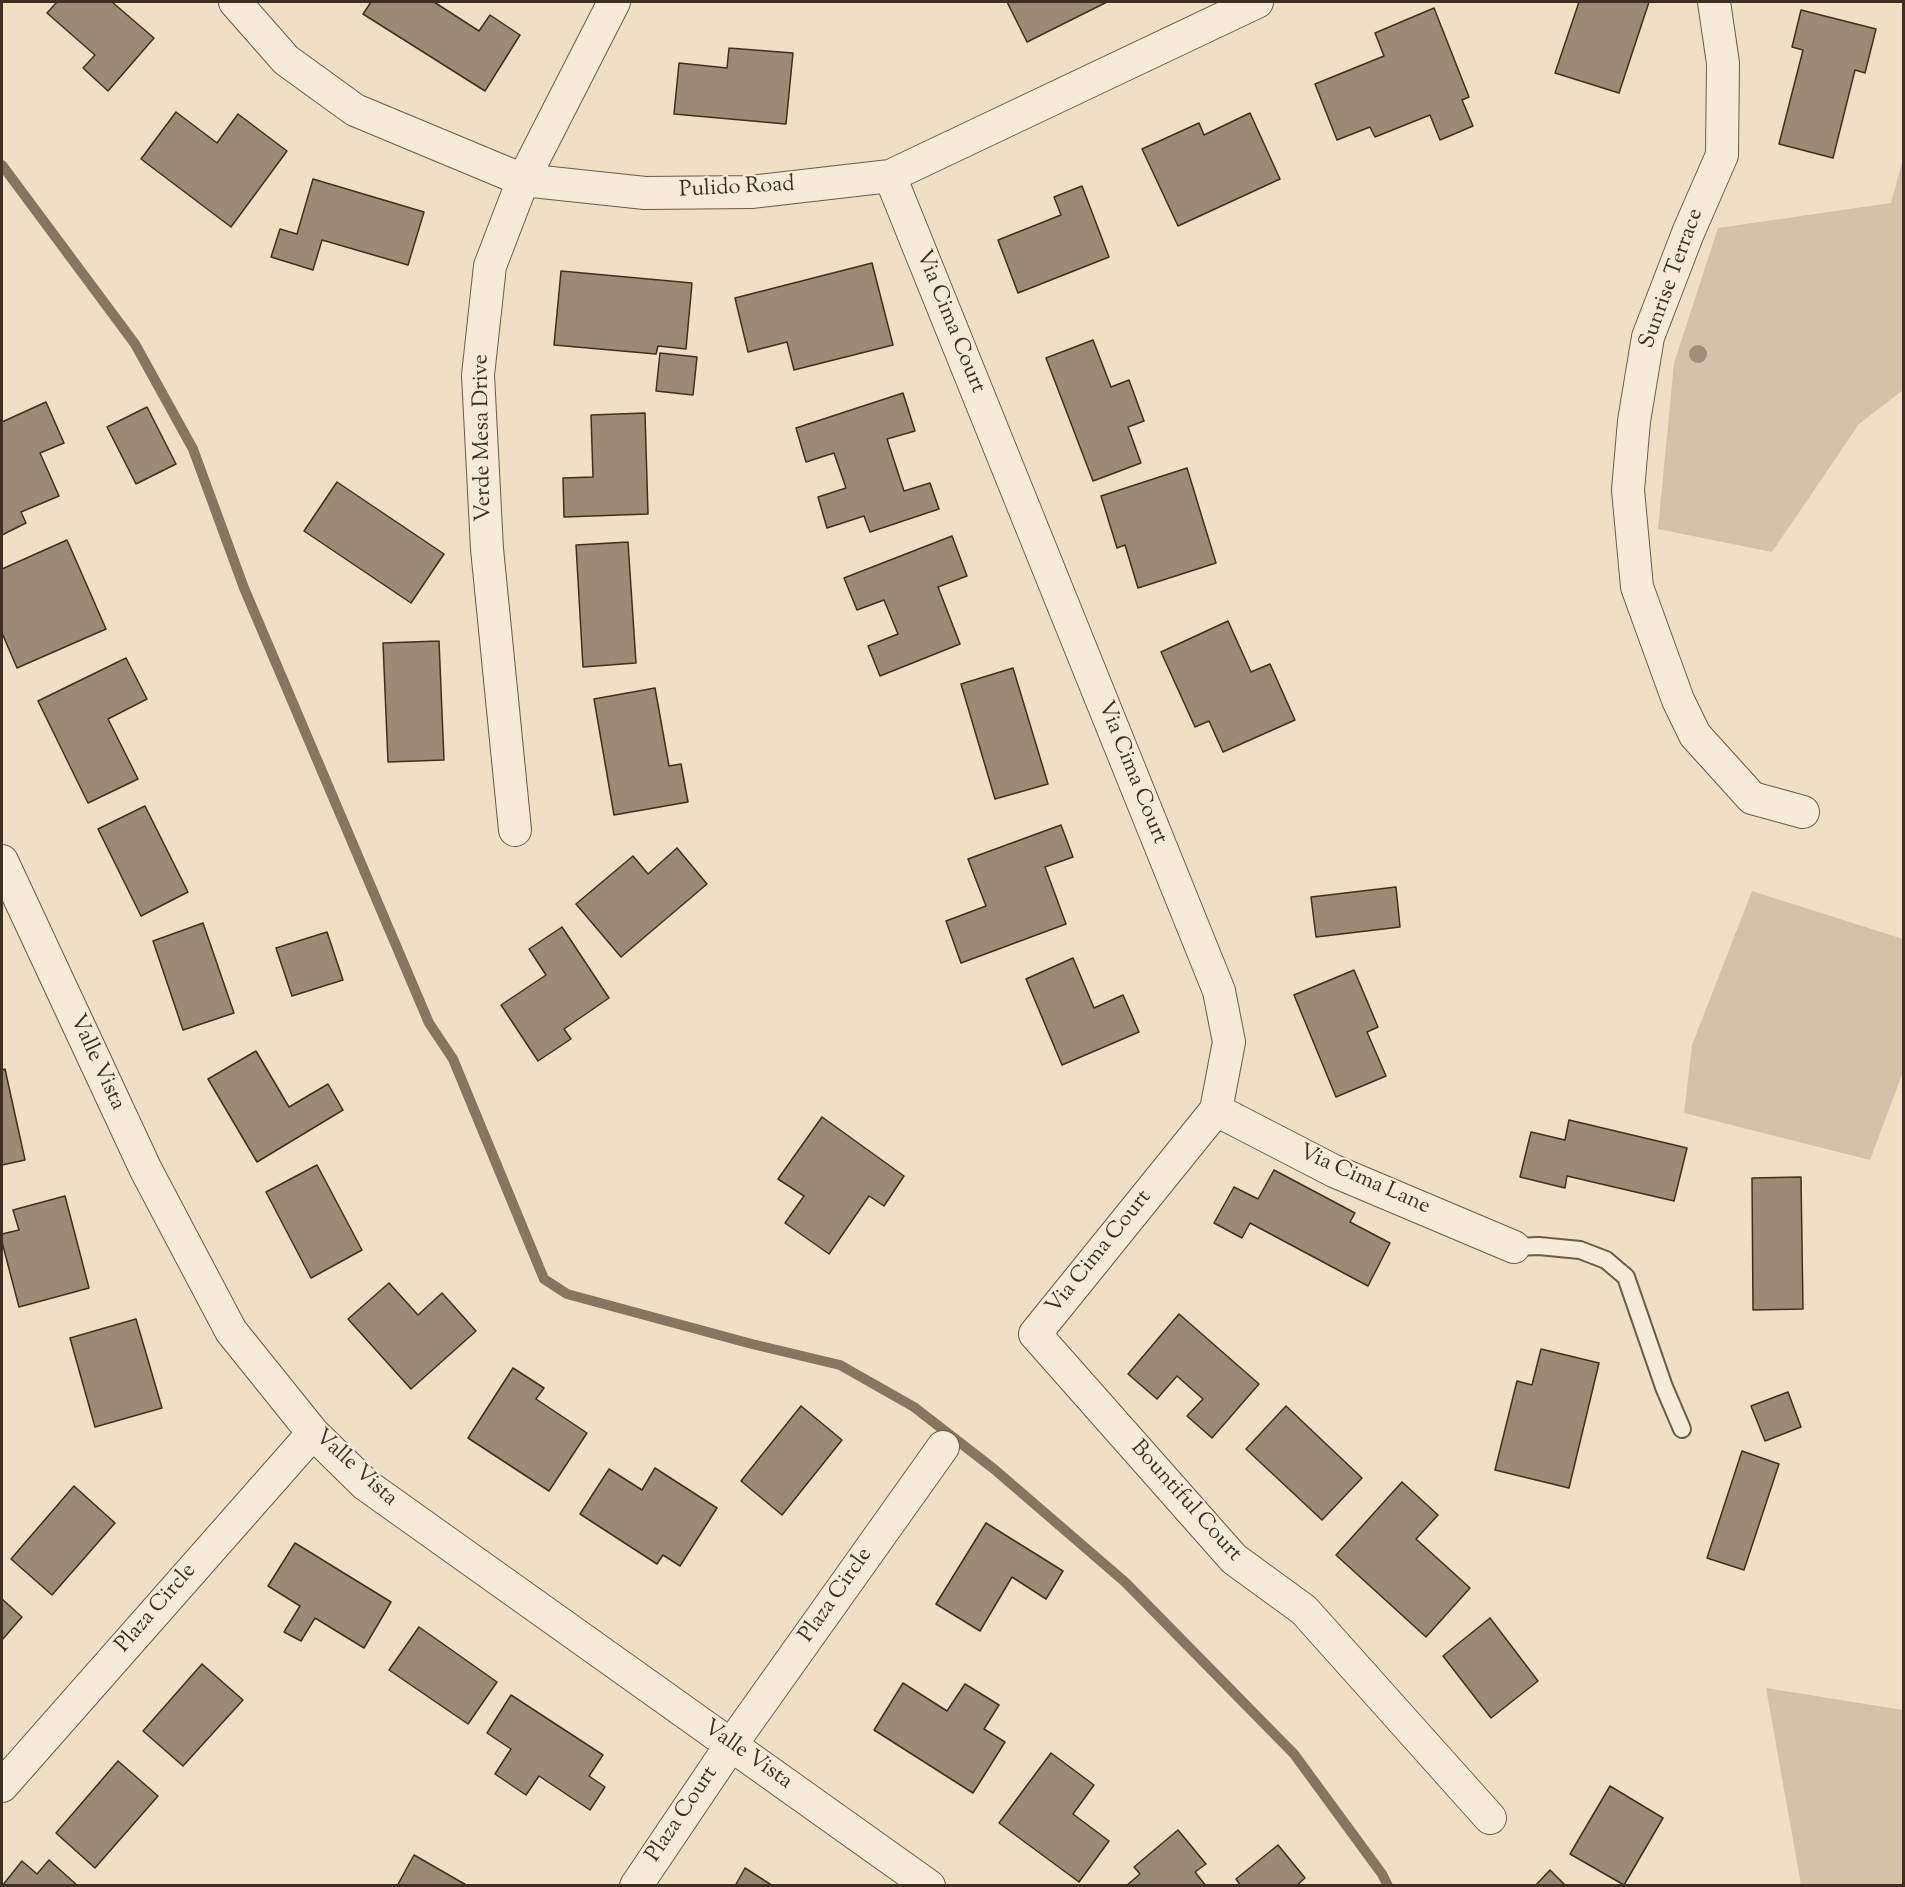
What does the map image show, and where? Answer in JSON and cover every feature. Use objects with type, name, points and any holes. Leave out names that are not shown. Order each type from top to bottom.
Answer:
[{"type":"street","name":"Pulido Road","points":[[235,2],[286,60],[356,110],[523,180],[645,193],[739,192],[890,176],[1257,2]]},
{"type":"street","name":"Verde Mesa Drive","points":[[515,830],[487,549],[478,375],[490,266],[523,180],[614,2]]},
{"type":"street","name":"Sunrise Terrace","points":[[1714,2],[1723,63],[1722,155],[1688,233],[1648,337],[1634,421],[1628,490],[1636,587],[1678,700],[1695,735],[1752,798],[1803,812]]},
{"type":"street","name":"Via Cima Court","points":[[890,176],[1219,991],[1229,1042],[1216,1110],[1035,1334]]},
{"type":"street","name":"Valle Vista","points":[[2,861],[146,1170],[231,1331],[313,1432],[366,1485],[929,1886]]},
{"type":"street","name":"Via Cima Lane","points":[[1216,1110],[1334,1171],[1514,1247]]},
{"type":"street","name":"Bountiful Court","points":[[1035,1334],[1234,1559],[1304,1610],[1490,1818]]},
{"type":"street","name":"Plaza Circle","points":[[2,1786],[313,1432]]},
{"type":"street","name":"Plaza Circle","points":[[731,1745],[943,1447]]},
{"type":"street","name":"Plaza Court","points":[[636,1886],[731,1745]]},
{"type":"lane","points":[[1514,1247],[1539,1246],[1580,1250],[1606,1260],[1626,1278],[1664,1387],[1682,1429]]},
{"type":"shaded area","points":[[1903,159],[1903,390],[1859,424],[1772,552],[1658,529],[1674,363],[1718,228],[1891,203]]},
{"type":"shaded area","points":[[1752,891],[1903,939],[1903,1072],[1870,1160],[1684,1113],[1692,1045]]},
{"type":"shaded area","points":[[1766,1688],[1903,1710],[1903,1885],[1801,1885]]},
{"type":"building","points":[[57,2],[112,2],[154,38],[108,91],[83,68],[95,55],[47,13]]},
{"type":"building","points":[[371,2],[434,2],[479,31],[490,15],[520,35],[485,91],[363,14]]},
{"type":"building","points":[[1007,2],[1107,2],[1027,42]]},
{"type":"building","points":[[1579,2],[1649,2],[1619,93],[1555,73]]},
{"type":"building","points":[[1434,8],[1469,97],[1462,100],[1473,126],[1440,140],[1430,115],[1375,137],[1370,127],[1337,140],[1315,84],[1384,56],[1375,33]]},
{"type":"building","points":[[1801,10],[1876,29],[1865,73],[1855,70],[1833,158],[1779,144],[1803,50],[1792,47]]},
{"type":"building","points":[[729,48],[793,53],[786,124],[674,114],[679,63],[727,68]]},
{"type":"building","points":[[176,112],[217,143],[238,114],[287,151],[231,227],[141,159]]},
{"type":"building","points":[[1250,113],[1280,179],[1178,226],[1142,149],[1199,123],[1204,135]]},
{"type":"building","points":[[313,179],[424,212],[408,265],[322,240],[313,270],[271,257],[280,229],[297,234]]},
{"type":"building","points":[[1082,186],[1109,257],[1018,293],[998,240],[1061,215],[1054,197]]},
{"type":"building","points":[[872,263],[893,345],[794,370],[787,342],[748,352],[735,298]]},
{"type":"building","points":[[561,271],[692,283],[686,349],[658,346],[656,354],[554,345]]},
{"type":"building","points":[[1093,340],[1111,387],[1129,380],[1144,421],[1128,427],[1141,463],[1093,481],[1046,358]]},
{"type":"building","points":[[660,353],[697,357],[693,395],[656,391]]},
{"type":"building","points":[[903,393],[915,431],[887,439],[904,491],[930,483],[939,509],[870,532],[864,516],[827,528],[818,497],[846,488],[834,453],[806,462],[796,428]]},
{"type":"building","points":[[46,402],[64,443],[40,453],[59,496],[21,512],[26,523],[2,535],[2,422]]},
{"type":"building","points":[[147,407],[176,464],[136,484],[107,427]]},
{"type":"building","points":[[645,413],[648,514],[564,517],[563,478],[593,477],[591,415]]},
{"type":"building","points":[[1187,468],[1216,563],[1138,588],[1125,545],[1117,548],[1101,496]]},
{"type":"building","points":[[337,482],[444,554],[411,603],[304,531]]},
{"type":"building","points":[[952,536],[967,576],[938,587],[960,644],[880,676],[868,646],[898,634],[884,600],[857,610],[844,578]]},
{"type":"building","points":[[67,540],[106,629],[17,668],[2,633],[2,569]]},
{"type":"building","points":[[628,542],[636,663],[583,667],[576,545]]},
{"type":"building","points":[[1228,621],[1251,672],[1270,664],[1295,720],[1223,752],[1209,721],[1195,727],[1161,652]]},
{"type":"building","points":[[439,641],[444,760],[388,762],[383,643]]},
{"type":"building","points":[[126,658],[147,699],[108,719],[138,779],[88,803],[38,701]]},
{"type":"building","points":[[1013,668],[1048,784],[995,799],[961,684]]},
{"type":"building","points":[[655,688],[669,766],[681,764],[688,802],[614,815],[594,699]]},
{"type":"building","points":[[145,806],[188,892],[141,916],[98,829]]},
{"type":"building","points":[[1061,825],[1073,857],[1045,867],[1066,924],[961,963],[946,921],[986,906],[968,859]]},
{"type":"building","points":[[677,848],[707,884],[621,957],[576,904],[633,856],[648,874]]},
{"type":"building","points":[[1396,887],[1400,927],[1316,937],[1311,897]]},
{"type":"building","points":[[203,923],[234,1013],[183,1030],[153,941]]},
{"type":"building","points":[[562,927],[609,998],[564,1029],[571,1039],[538,1061],[501,1005],[546,975],[529,949]]},
{"type":"building","points":[[327,932],[343,980],[292,996],[276,948]]},
{"type":"building","points":[[1073,958],[1094,1008],[1123,995],[1139,1032],[1062,1065],[1026,979]]},
{"type":"building","points":[[1354,970],[1378,1027],[1367,1032],[1386,1076],[1336,1097],[1294,995]]},
{"type":"building","points":[[256,1051],[289,1107],[328,1084],[343,1110],[257,1162],[208,1079]]},
{"type":"building","points":[[5,1069],[25,1160],[2,1165],[2,1070]]},
{"type":"building","points":[[822,1117],[904,1176],[884,1206],[869,1196],[829,1254],[785,1223],[804,1196],[778,1179]]},
{"type":"building","points":[[1569,1120],[1687,1148],[1674,1201],[1567,1176],[1565,1188],[1520,1177],[1531,1132],[1565,1140]]},
{"type":"building","points":[[317,1165],[362,1250],[311,1278],[266,1192]]},
{"type":"building","points":[[1274,1170],[1355,1213],[1350,1222],[1390,1243],[1368,1286],[1250,1223],[1242,1238],[1214,1223],[1234,1187],[1258,1199]]},
{"type":"building","points":[[1801,1177],[1803,1309],[1753,1310],[1752,1178]]},
{"type":"building","points":[[65,1196],[89,1288],[19,1307],[2,1242],[2,1234],[19,1230],[13,1210]]},
{"type":"building","points":[[389,1283],[418,1315],[442,1293],[476,1331],[411,1389],[348,1319]]},
{"type":"building","points":[[1179,1314],[1259,1384],[1212,1438],[1187,1416],[1203,1399],[1177,1376],[1157,1399],[1128,1374]]},
{"type":"building","points":[[136,1319],[162,1408],[95,1427],[70,1338]]},
{"type":"building","points":[[1541,1349],[1599,1363],[1569,1488],[1495,1470],[1517,1381],[1532,1385]]},
{"type":"building","points":[[513,1368],[544,1388],[536,1399],[587,1433],[549,1491],[468,1438]]},
{"type":"building","points":[[1788,1392],[1801,1427],[1765,1441],[1751,1406]]},
{"type":"building","points":[[801,1406],[842,1440],[782,1515],[741,1481]]},
{"type":"building","points":[[1286,1406],[1362,1478],[1322,1520],[1246,1449]]},
{"type":"building","points":[[1742,1451],[1779,1464],[1744,1570],[1707,1558]]},
{"type":"building","points":[[655,1468],[717,1508],[680,1566],[663,1555],[657,1564],[580,1514],[609,1469],[642,1490]]},
{"type":"building","points":[[1402,1482],[1438,1515],[1416,1539],[1470,1588],[1426,1637],[1336,1555]]},
{"type":"building","points":[[74,1486],[115,1523],[52,1595],[11,1559]]},
{"type":"building","points":[[986,1523],[1063,1571],[1046,1599],[1012,1577],[980,1631],[936,1604]]},
{"type":"building","points":[[295,1543],[391,1602],[364,1648],[315,1618],[301,1641],[284,1632],[300,1606],[268,1586]]},
{"type":"building","points":[[2,1599],[22,1617],[2,1640]]},
{"type":"building","points":[[1490,1618],[1538,1681],[1491,1718],[1443,1656]]},
{"type":"building","points":[[419,1627],[497,1682],[468,1724],[389,1670]]},
{"type":"building","points":[[202,1664],[243,1700],[183,1766],[143,1731]]},
{"type":"building","points":[[903,1683],[947,1711],[965,1684],[999,1705],[984,1729],[1005,1742],[973,1793],[874,1730]]},
{"type":"building","points":[[511,1695],[603,1755],[589,1776],[605,1787],[590,1810],[539,1776],[526,1795],[495,1774],[511,1749],[487,1733]]},
{"type":"building","points":[[1051,1753],[1094,1785],[1073,1814],[1109,1841],[1079,1882],[999,1823]]},
{"type":"building","points":[[118,1761],[158,1796],[95,1868],[56,1833]]},
{"type":"building","points":[[1610,1786],[1663,1818],[1624,1885],[1570,1854]]},
{"type":"building","points":[[1178,1830],[1206,1864],[1195,1872],[1206,1886],[1126,1886],[1140,1874],[1134,1867]]},
{"type":"building","points":[[1278,1845],[1305,1878],[1296,1886],[1241,1886],[1236,1879]]},
{"type":"building","points":[[414,1855],[468,1886],[397,1886]]},
{"type":"building","points":[[49,1860],[78,1886],[2,1886],[22,1861],[37,1874]]},
{"type":"building","points":[[745,1868],[773,1886],[735,1886]]},
{"type":"building","points":[[1550,1870],[1566,1886],[1535,1886]]},
{"type":"waterway","points":[[2,165],[135,344],[193,449],[244,588],[429,1023],[453,1059],[544,1279],[567,1294],[752,1344],[840,1365],[914,1407],[994,1469],[1125,1582],[1294,1754],[1382,1874],[1388,1886]]}]
